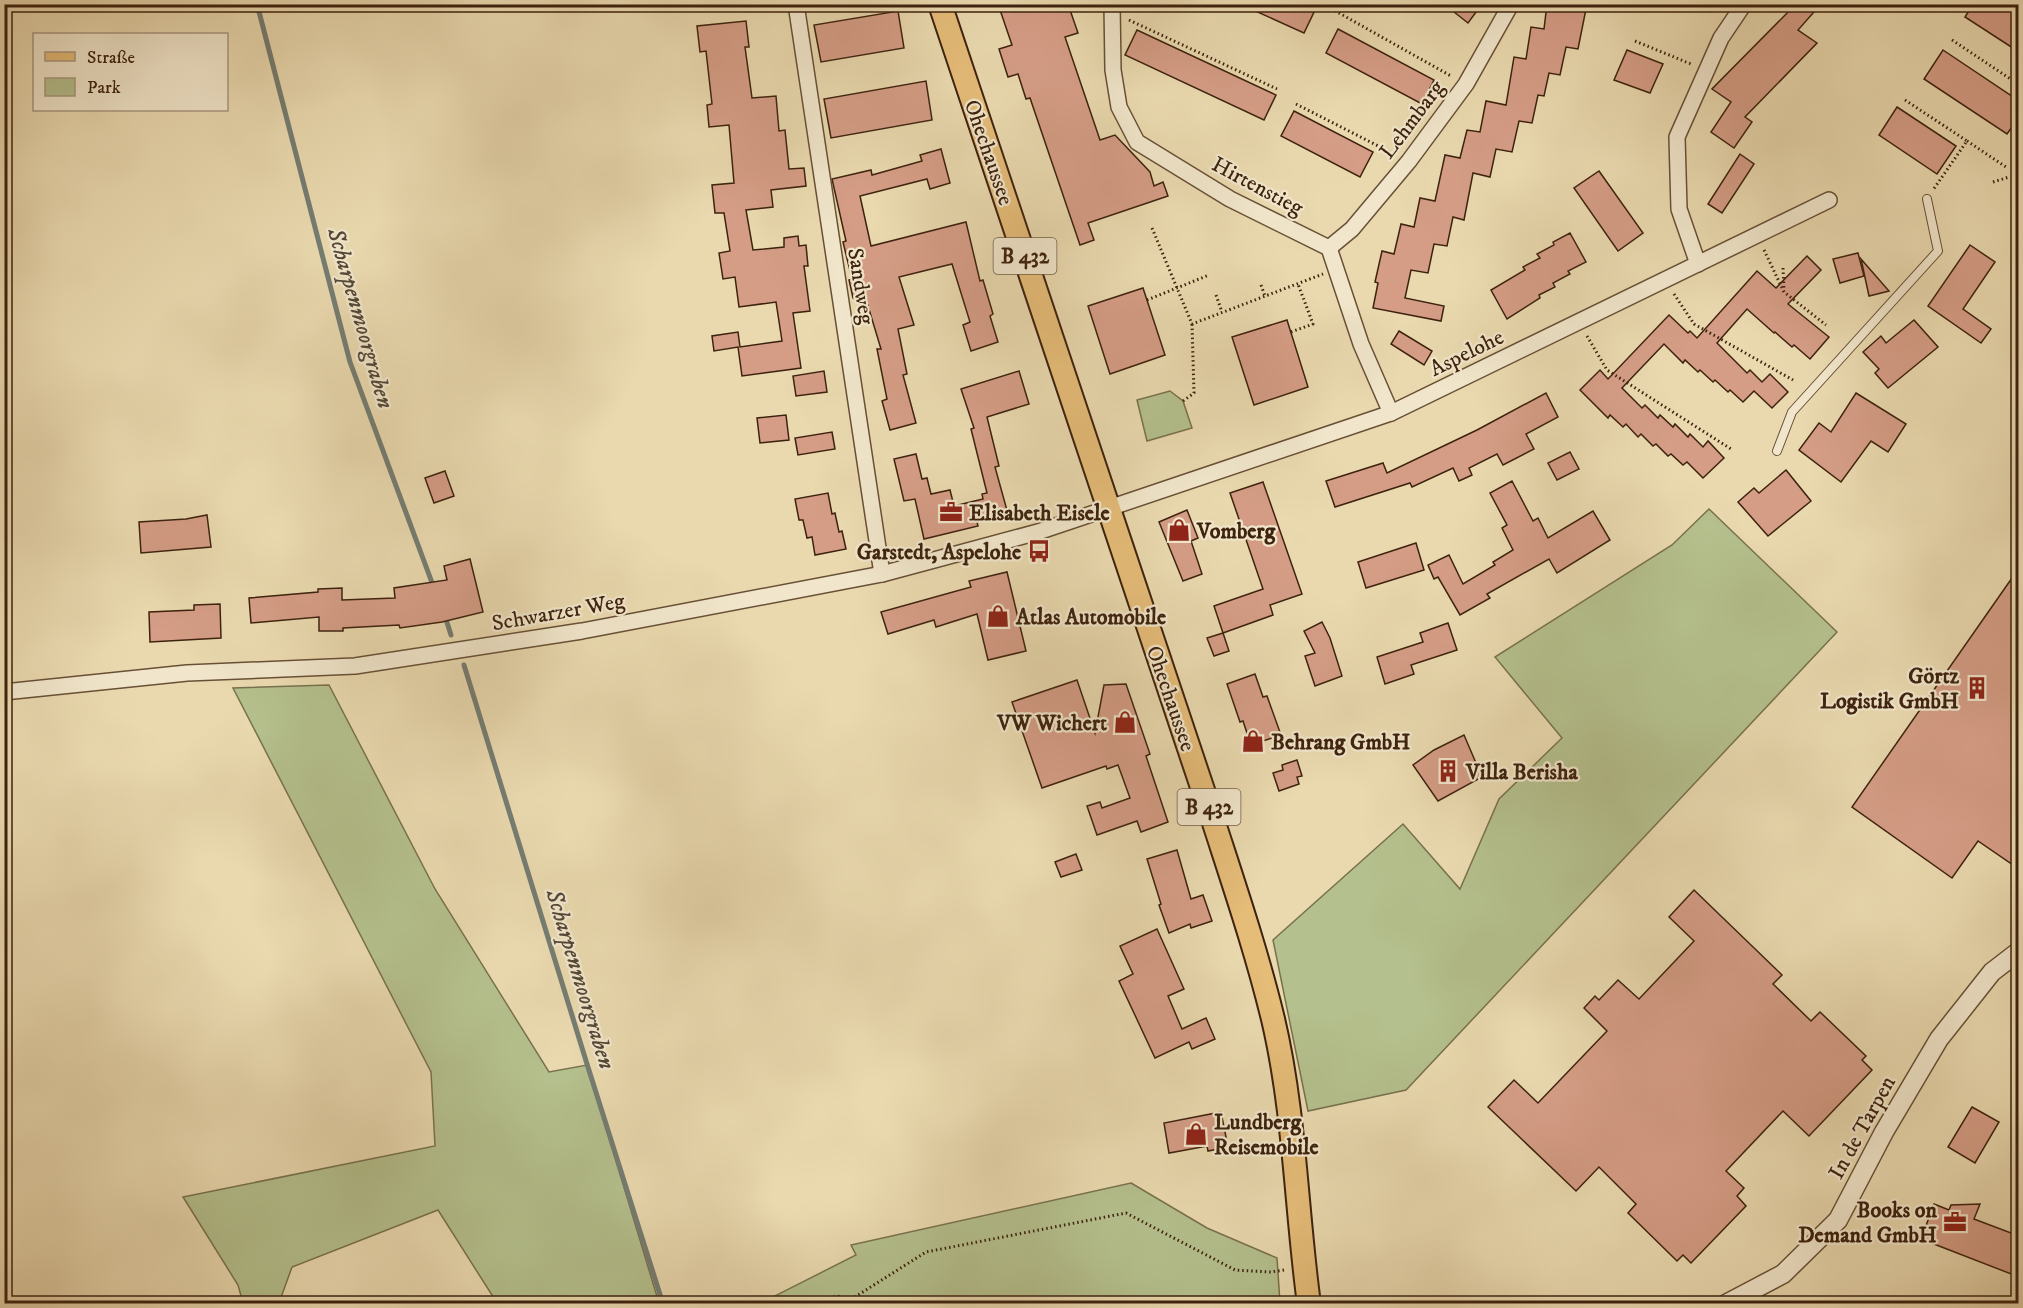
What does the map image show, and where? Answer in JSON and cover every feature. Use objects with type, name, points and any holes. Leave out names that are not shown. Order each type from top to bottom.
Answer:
[{"type":"main road","name":"Ohechaussee","points":[[940,4],[1217,833],[1273,1020],[1290,1111],[1309,1304]]},
{"type":"street","name":"Sandweg","points":[[796,4],[882,574]]},
{"type":"street","name":"Lehmbarg","points":[[1329,248],[1353,229],[1409,161],[1466,84],[1511,4]]},
{"type":"street","points":[[1698,264],[1679,209],[1677,136],[1721,38],[1744,4]]},
{"type":"street","name":"Hirtenstieg","points":[[1112,8],[1113,70],[1119,107],[1137,142],[1230,199],[1329,248]]},
{"type":"street","name":"Aspelohe","points":[[1108,508],[1391,413],[1829,200]]},
{"type":"street","points":[[1329,248],[1361,344],[1391,413]]},
{"type":"street","name":"Schwarzer Weg","points":[[4,692],[188,673],[355,666],[582,631],[882,574],[1038,532],[1108,508]]},
{"type":"street","name":"In de Tarpen","points":[[1726,1304],[1783,1274],[1838,1220],[1884,1132],[1939,1039],[1992,972],[2019,952]]},
{"type":"lane","points":[[1777,451],[1792,412],[1938,251],[1927,199]]},
{"type":"path","points":[[1323,5],[1466,84]]},
{"type":"path","points":[[1112,8],[1277,89]]},
{"type":"path","points":[[1952,40],[2019,84]]},
{"type":"path","points":[[1635,41],[1707,70]]},
{"type":"path","points":[[1905,100],[2006,167]]},
{"type":"path","points":[[1296,104],[1409,161]]},
{"type":"path","points":[[1927,199],[1967,141]]},
{"type":"path","points":[[1993,182],[2009,177]]},
{"type":"path","points":[[1152,228],[1192,324],[1194,393],[1182,400]]},
{"type":"path","points":[[1756,235],[1784,292],[1826,326]]},
{"type":"path","points":[[1783,268],[1784,292]]},
{"type":"path","points":[[1192,324],[1337,269]]},
{"type":"path","points":[[1147,300],[1209,275]]},
{"type":"path","points":[[1665,280],[1694,324],[1793,380]]},
{"type":"path","points":[[1291,332],[1313,324],[1298,284]]},
{"type":"path","points":[[1261,285],[1265,296]]},
{"type":"path","points":[[1216,295],[1222,312]]},
{"type":"path","points":[[1578,322],[1607,370],[1731,448]]},
{"type":"path","points":[[828,1304],[830,1299],[836,1296],[842,1297],[847,1303],[926,1252],[1126,1213],[1235,1270],[1271,1272],[1304,1266]]},
{"type":"green space","points":[[1170,391],[1183,401],[1192,428],[1147,441],[1137,400]]},
{"type":"green space","points":[[1709,509],[1837,632],[1406,1090],[1308,1111],[1273,940],[1403,824],[1460,889],[1499,799],[1562,738],[1495,657],[1672,545]]},
{"type":"green space","points":[[329,685],[435,889],[549,1072],[587,1065],[659,1303],[497,1303],[438,1210],[292,1267],[279,1303],[243,1303],[238,1285],[183,1197],[435,1146],[431,1072],[233,688]]},
{"type":"green space","points":[[1131,1183],[1207,1228],[1277,1258],[1280,1303],[761,1303],[856,1255],[851,1245]]},
{"type":"building","points":[[998,4],[1068,4],[1078,33],[1065,37],[1100,140],[1115,135],[1150,172],[1154,186],[1163,182],[1168,196],[1088,223],[1094,240],[1080,245],[1030,98],[1026,99],[1018,74],[1008,77],[999,49],[1012,45]]},
{"type":"building","points":[[1240,4],[1303,4],[1315,10],[1304,33]]},
{"type":"building","points":[[1444,4],[1482,4],[1468,23]]},
{"type":"building","points":[[1547,4],[1587,4],[1578,49],[1566,47],[1560,75],[1549,73],[1544,96],[1538,95],[1532,123],[1519,121],[1512,152],[1496,149],[1490,177],[1473,173],[1464,220],[1453,217],[1447,246],[1434,244],[1428,273],[1411,270],[1405,298],[1444,306],[1441,321],[1373,308],[1378,283],[1375,282],[1382,251],[1394,254],[1401,224],[1414,227],[1420,198],[1435,201],[1445,155],[1460,158],[1467,130],[1480,132],[1486,101],[1506,105],[1514,57],[1526,59],[1531,27],[1544,29]]},
{"type":"building","points":[[1796,4],[1821,4],[1798,30],[1817,43],[1745,117],[1752,122],[1734,148],[1711,132],[1731,102],[1712,89]]},
{"type":"building","points":[[1973,4],[2005,4],[2019,14],[2019,52],[1965,17]]},
{"type":"building","points":[[898,11],[904,48],[821,62],[814,25]]},
{"type":"building","points":[[746,21],[749,47],[745,47],[752,98],[776,96],[779,131],[785,130],[789,169],[804,168],[806,186],[771,190],[773,207],[746,210],[753,250],[784,247],[784,238],[798,236],[799,246],[806,245],[808,266],[804,266],[810,311],[793,313],[801,368],[742,376],[738,347],[714,351],[712,336],[738,332],[740,347],[782,341],[776,302],[739,307],[735,277],[723,279],[719,253],[730,251],[724,213],[715,213],[712,185],[734,183],[729,125],[709,127],[707,105],[712,104],[706,51],[700,52],[697,26]]},
{"type":"building","points":[[1338,29],[1434,80],[1422,104],[1326,53]]},
{"type":"building","points":[[1137,30],[1276,95],[1264,120],[1125,55]]},
{"type":"building","points":[[1627,50],[1663,64],[1650,93],[1614,80]]},
{"type":"building","points":[[1943,50],[2019,101],[2019,117],[2007,134],[1924,79]]},
{"type":"building","points":[[926,81],[932,120],[831,138],[824,99]]},
{"type":"building","points":[[1897,107],[1956,146],[1937,174],[1879,135]]},
{"type":"building","points":[[1294,111],[1373,152],[1360,177],[1281,136]]},
{"type":"building","points":[[941,149],[950,183],[930,189],[927,179],[860,196],[871,246],[966,222],[980,281],[983,280],[993,314],[990,316],[998,342],[971,351],[963,325],[970,322],[952,264],[899,277],[914,325],[898,329],[907,374],[903,375],[916,423],[890,430],[882,401],[887,399],[877,349],[881,349],[865,296],[853,298],[849,280],[852,279],[843,242],[846,241],[832,179],[871,170],[872,175],[922,161],[920,155]]},
{"type":"building","points":[[1740,154],[1754,164],[1722,213],[1708,204]]},
{"type":"building","points":[[1599,171],[1643,233],[1618,251],[1574,188]]},
{"type":"building","points":[[1570,233],[1586,262],[1568,271],[1570,274],[1553,283],[1555,287],[1539,295],[1540,298],[1507,319],[1491,290],[1525,270],[1523,267],[1540,258],[1537,254]]},
{"type":"building","points":[[1970,245],[1995,262],[1963,309],[1991,329],[1981,343],[1928,306]]},
{"type":"building","points":[[1858,253],[1864,276],[1840,283],[1833,259]]},
{"type":"building","points":[[1807,256],[1821,270],[1788,304],[1829,337],[1810,359],[1794,345],[1792,347],[1774,333],[1747,309],[1717,343],[1747,373],[1750,370],[1762,382],[1770,374],[1788,392],[1772,408],[1754,391],[1743,402],[1715,380],[1713,382],[1700,370],[1698,372],[1685,360],[1683,363],[1664,344],[1622,388],[1642,408],[1645,405],[1658,418],[1660,415],[1673,427],[1675,424],[1703,447],[1708,441],[1724,458],[1703,478],[1687,462],[1683,465],[1671,454],[1668,456],[1656,444],[1653,446],[1641,434],[1638,437],[1626,424],[1623,427],[1610,415],[1608,418],[1580,390],[1600,370],[1608,379],[1669,315],[1688,333],[1690,331],[1697,338],[1757,271],[1776,288]]},
{"type":"building","points":[[1861,259],[1889,291],[1869,296]]},
{"type":"building","points":[[1143,288],[1165,355],[1110,374],[1088,306]]},
{"type":"building","points":[[1287,320],[1308,387],[1254,405],[1232,337]]},
{"type":"building","points":[[1914,320],[1938,347],[1888,388],[1875,373],[1879,369],[1863,352],[1881,336],[1886,343]]},
{"type":"building","points":[[1399,331],[1432,351],[1424,365],[1391,344]]},
{"type":"building","points":[[824,371],[827,392],[796,396],[793,376]]},
{"type":"building","points":[[1019,371],[1029,404],[987,417],[999,466],[995,467],[1008,514],[977,522],[978,526],[924,539],[915,499],[904,501],[894,459],[916,454],[922,479],[927,478],[931,494],[950,490],[954,506],[983,499],[982,494],[987,493],[971,429],[974,428],[961,389]]},
{"type":"building","points":[[1546,393],[1558,417],[1526,434],[1534,449],[1503,465],[1497,454],[1469,468],[1472,475],[1459,481],[1453,468],[1412,487],[1410,483],[1335,507],[1326,481],[1383,463],[1387,473],[1477,430]]},
{"type":"building","points":[[1856,393],[1906,424],[1888,452],[1871,441],[1841,482],[1799,450],[1819,423],[1831,432]]},
{"type":"building","points":[[786,415],[789,440],[760,443],[757,418]]},
{"type":"building","points":[[832,432],[835,449],[798,455],[795,438]]},
{"type":"building","points":[[1570,452],[1579,469],[1557,480],[1548,463]]},
{"type":"building","points":[[1786,470],[1811,501],[1768,536],[1738,502],[1754,488],[1759,493]]},
{"type":"building","points":[[445,471],[454,496],[434,503],[425,478]]},
{"type":"building","points":[[1512,481],[1533,521],[1538,518],[1548,538],[1593,511],[1610,540],[1557,573],[1549,559],[1487,594],[1490,598],[1460,615],[1438,577],[1434,579],[1428,565],[1449,555],[1463,584],[1495,565],[1493,562],[1513,550],[1502,528],[1507,525],[1490,493]]},
{"type":"building","points":[[1263,482],[1302,594],[1270,605],[1273,615],[1223,633],[1214,606],[1263,589],[1230,493]]},
{"type":"building","points":[[828,493],[832,514],[835,513],[846,549],[815,555],[812,537],[807,538],[803,520],[799,520],[795,499]]},
{"type":"building","points":[[1187,510],[1198,538],[1191,541],[1202,574],[1183,581],[1159,522]]},
{"type":"building","points":[[207,515],[211,547],[141,553],[139,522],[186,519]]},
{"type":"building","points":[[1416,543],[1424,570],[1366,588],[1358,562]]},
{"type":"building","points":[[470,559],[483,612],[442,622],[400,628],[399,625],[343,628],[343,631],[319,631],[319,617],[251,623],[249,598],[342,588],[342,600],[395,598],[394,588],[447,580],[444,566]]},
{"type":"building","name":"Görtz Logistik GmbH","points":[[2019,568],[2019,869],[1978,841],[1952,878],[1852,807]]},
{"type":"building","points":[[1007,572],[1026,651],[988,660],[977,614],[936,627],[934,620],[888,634],[881,612],[971,587],[969,581]]},
{"type":"building","points":[[220,604],[221,638],[150,642],[149,612],[194,610],[194,605]]},
{"type":"building","points":[[1322,622],[1330,638],[1342,676],[1315,686],[1305,656],[1315,653],[1304,631]]},
{"type":"building","points":[[1448,623],[1457,650],[1411,665],[1414,674],[1385,684],[1377,657],[1423,642],[1420,633]]},
{"type":"building","points":[[1223,633],[1229,651],[1214,656],[1207,638]]},
{"type":"building","points":[[1255,674],[1263,697],[1267,696],[1281,735],[1251,745],[1243,721],[1240,722],[1227,684]]},
{"type":"building","points":[[1077,680],[1095,733],[1104,685],[1126,684],[1150,754],[1146,756],[1168,822],[1141,832],[1137,821],[1097,835],[1087,806],[1100,802],[1102,808],[1130,798],[1118,765],[1107,769],[1106,766],[1042,788],[1012,702]]},
{"type":"building","name":"Villa Berisha","points":[[1464,735],[1482,777],[1438,801],[1413,765],[1434,750]]},
{"type":"building","points":[[1297,760],[1302,776],[1297,777],[1299,784],[1279,791],[1273,773],[1283,770],[1282,765]]},
{"type":"building","points":[[1177,850],[1191,899],[1203,895],[1212,921],[1191,928],[1190,924],[1169,933],[1147,859]]},
{"type":"building","points":[[1076,854],[1082,870],[1061,877],[1055,862]]},
{"type":"building","points":[[1694,890],[1782,975],[1773,984],[1811,1021],[1820,1012],[1866,1056],[1862,1060],[1872,1070],[1809,1136],[1783,1111],[1726,1171],[1744,1188],[1737,1196],[1746,1206],[1691,1263],[1683,1255],[1677,1261],[1628,1213],[1636,1204],[1599,1167],[1576,1191],[1488,1107],[1514,1080],[1538,1103],[1607,1031],[1584,1008],[1595,996],[1599,1000],[1618,980],[1639,999],[1694,941],[1669,917]]},
{"type":"building","points":[[1157,929],[1184,989],[1168,996],[1182,1029],[1206,1018],[1215,1039],[1192,1049],[1189,1042],[1155,1058],[1119,981],[1133,974],[1120,946]]},
{"type":"building","points":[[1972,1107],[1999,1122],[1975,1163],[1948,1147]]},
{"type":"building","name":"Lundberg Reisemobile","points":[[1221,1112],[1228,1147],[1208,1151],[1207,1146],[1169,1153],[1164,1123]]},
{"type":"building","points":[[1934,1204],[1949,1210],[1951,1205],[1980,1204],[1974,1219],[2019,1236],[2019,1277],[1921,1239]]},
{"type":"waterway","name":"Scharpenmoorgraben","points":[[257,4],[350,362],[434,588]]},
{"type":"waterway","name":"Scharpenmoorgraben","points":[[445,616],[451,635]]},
{"type":"waterway","name":"Scharpenmoorgraben","points":[[464,665],[663,1304]]},
{"type":"place","name":"Elisabeth Eisele","points":[[951,512]]},
{"type":"place","name":"Vomberg","points":[[1179,530]]},
{"type":"place","name":"Garstedt, Aspelohe","points":[[1039,551]]},
{"type":"place","name":"Atlas Automobile","points":[[998,616]]},
{"type":"place","name":"Görtz Logistik GmbH","points":[[1977,688]]},
{"type":"place","name":"VW Wichert","points":[[1125,722]]},
{"type":"place","name":"Behrang GmbH","points":[[1253,741]]},
{"type":"place","name":"Villa Berisha","points":[[1448,771]]},
{"type":"place","name":"Lundberg Reisemobile","points":[[1196,1134]]},
{"type":"place","name":"Books on Demand GmbH","points":[[1955,1222]]}]
